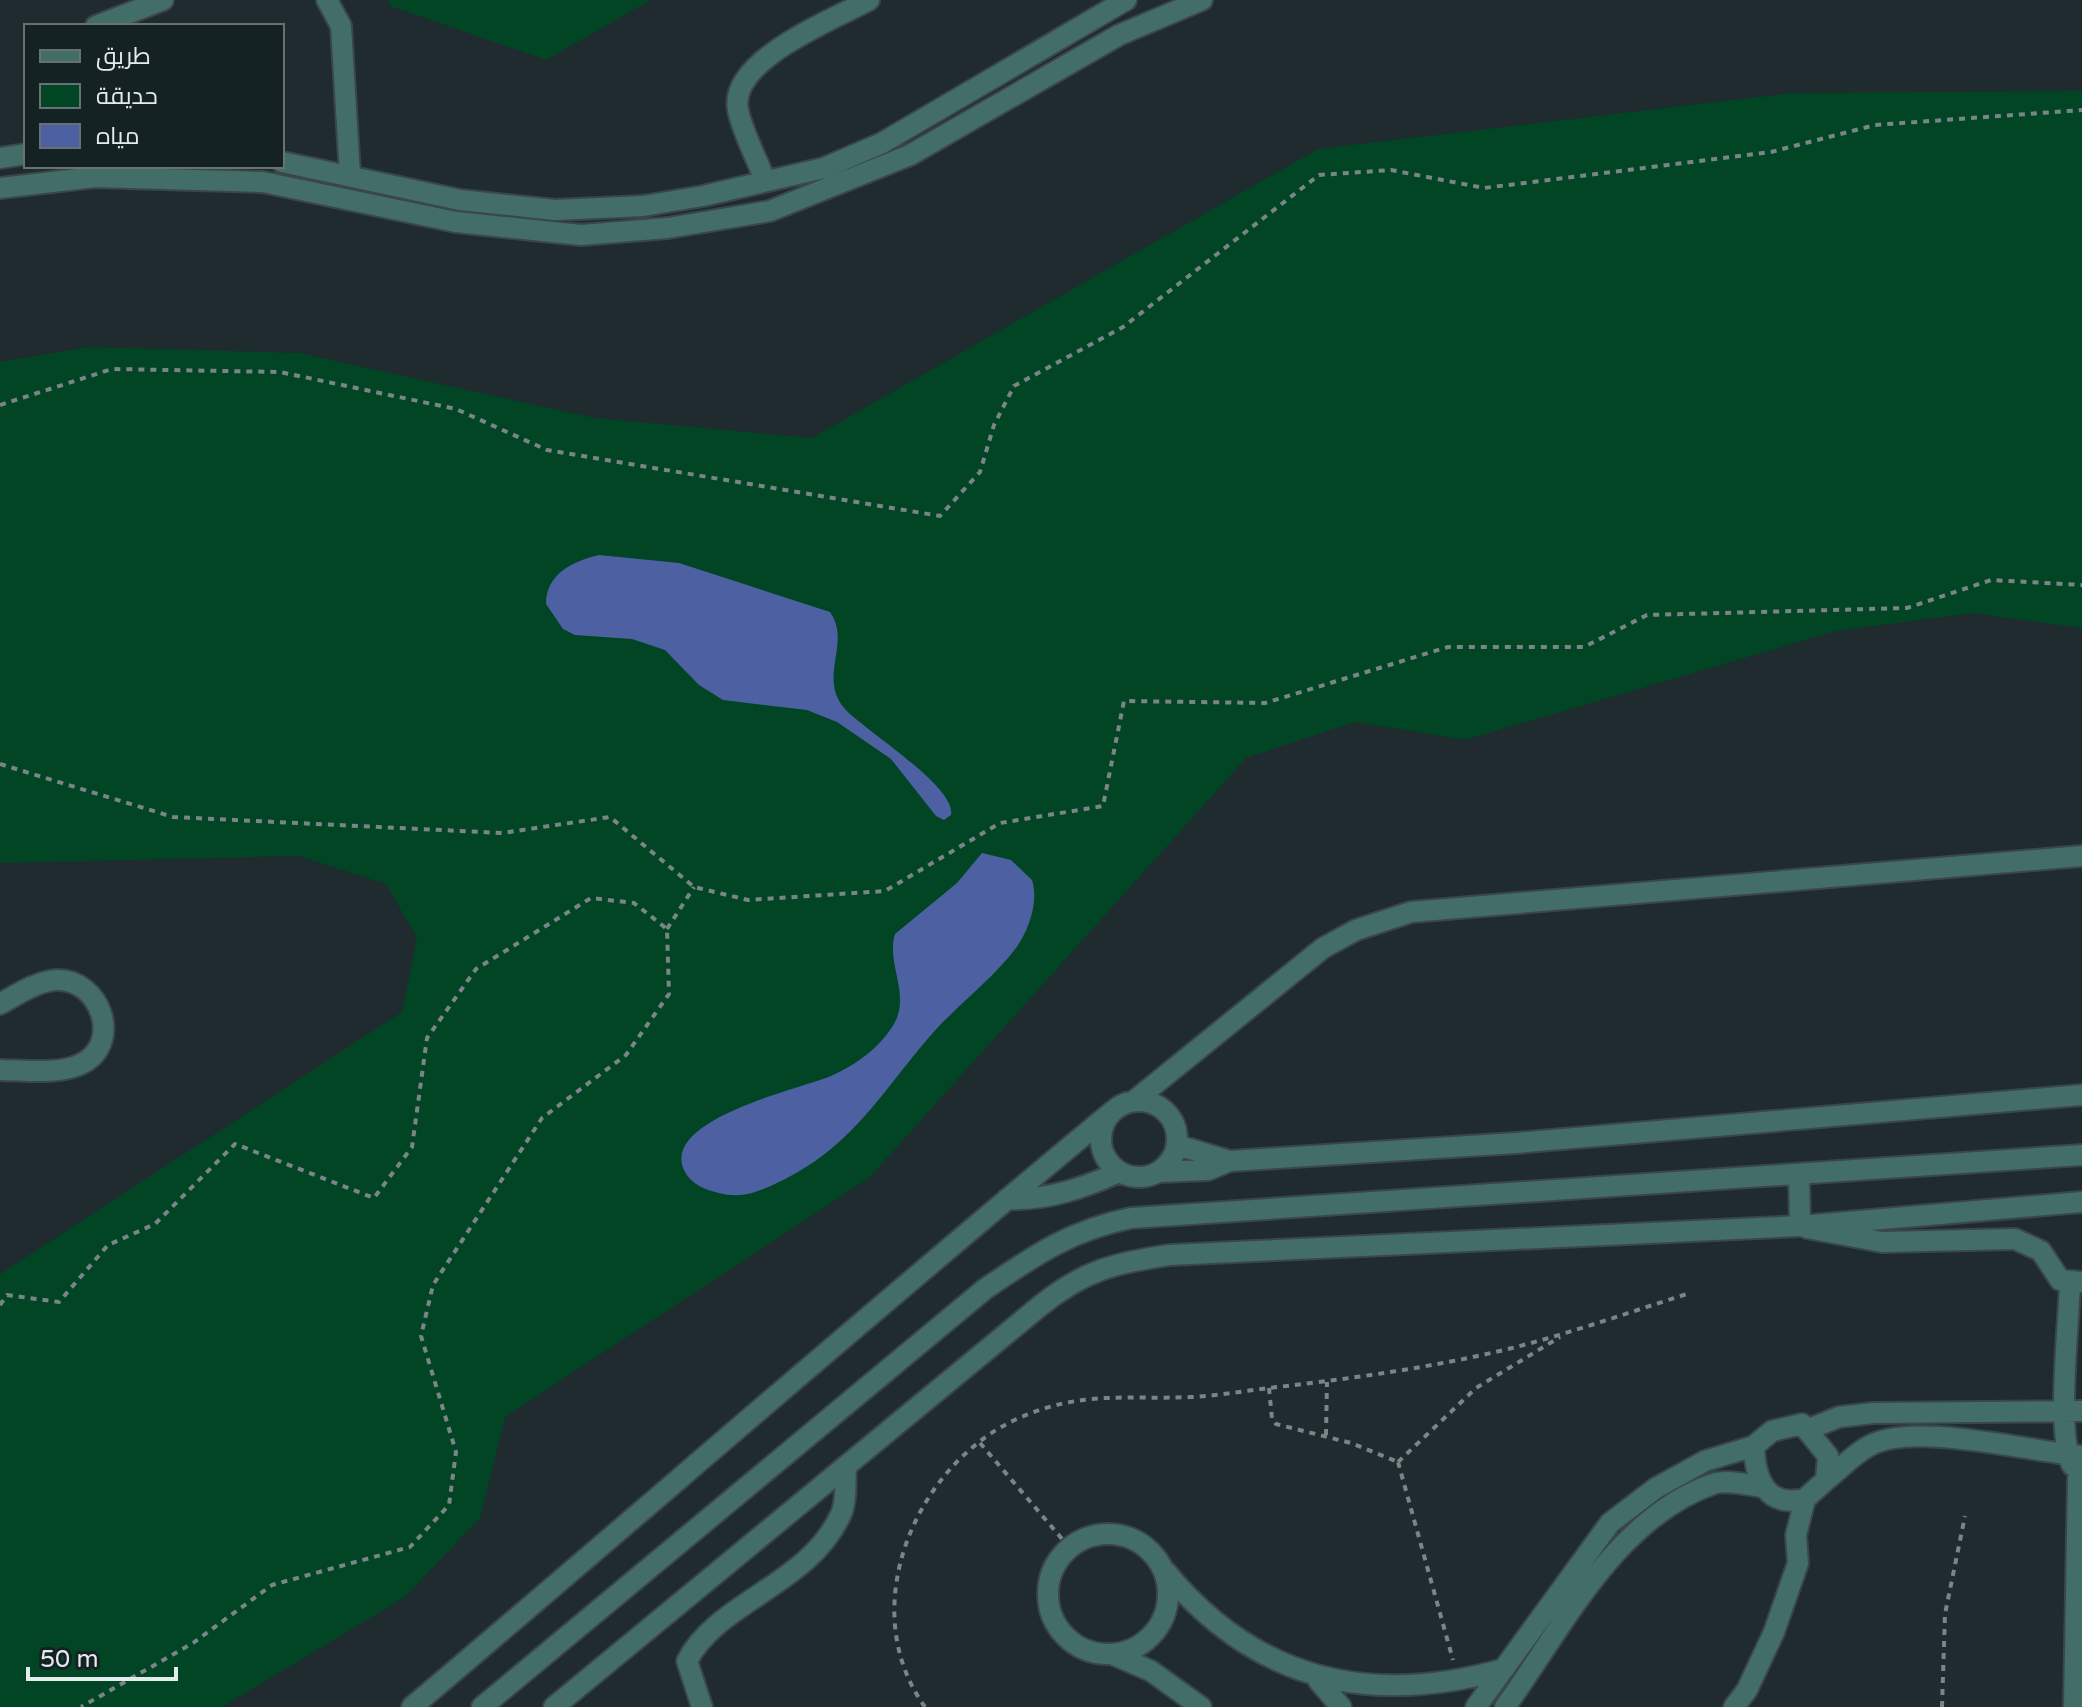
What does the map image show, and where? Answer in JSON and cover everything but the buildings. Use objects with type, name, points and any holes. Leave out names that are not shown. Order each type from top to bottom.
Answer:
[{"type":"street","points":[[101,24],[163,0]]},
{"type":"street","points":[[327,0],[341,26],[350,175]]},
{"type":"street","points":[[765,181],[738,109],[739,93],[746,76],[765,57],[869,0]]},
{"type":"street","points":[[284,162],[460,200],[555,210],[643,206],[824,168],[882,143],[1126,0]]},
{"type":"street","points":[[0,188],[95,177],[263,182],[456,222],[581,235],[668,228],[770,211],[910,155],[1119,35],[1202,0]]},
{"type":"street","points":[[0,158],[24,154]]},
{"type":"street","points":[[456,222],[460,200]]},
{"type":"street","points":[[412,1707],[1113,1111],[1134,1101],[1323,948],[1356,930],[1411,912],[2082,856]]},
{"type":"street","points":[[0,1004],[34,986],[63,980],[92,994],[102,1011],[103,1028],[100,1042],[81,1064],[45,1070],[0,1070]]},
{"type":"street","points":[[1162,1108],[1179,1063]]},
{"type":"street","points":[[1113,1111],[1106,1120],[1101,1142],[1109,1163],[1119,1172],[1143,1177],[1159,1172],[1208,1170],[1230,1161],[1516,1143],[2082,1095]]},
{"type":"street","points":[[1134,1101],[1146,1101],[1162,1108],[1173,1120],[1177,1145],[1173,1157],[1159,1172]]},
{"type":"street","points":[[1177,1145],[1230,1161]]},
{"type":"street","points":[[482,1707],[985,1289],[1062,1238],[1131,1218],[2082,1155]]},
{"type":"street","points":[[1007,1199],[1030,1200],[1119,1172]]},
{"type":"street","points":[[1799,1174],[1800,1226]]},
{"type":"street","points":[[554,1707],[1067,1284],[1099,1268],[1169,1255],[1800,1226],[2082,1202]]},
{"type":"street","points":[[1800,1226],[1882,1242],[2015,1239],[2041,1251],[2060,1280],[2076,1282],[2074,1410],[2078,1580],[2074,1707]]},
{"type":"street","points":[[1809,1429],[1839,1417],[1873,1413],[2074,1410]]},
{"type":"street","points":[[1476,1707],[1610,1523],[1656,1488],[1693,1468],[1754,1446],[1760,1439],[1787,1425],[1802,1424],[1828,1456],[1826,1480]]},
{"type":"street","points":[[1734,1707],[1747,1690],[1774,1632],[1798,1563],[1796,1535],[1805,1499],[1871,1444],[1913,1437],[2008,1444],[2077,1464]]},
{"type":"street","points":[[1754,1446],[1757,1476],[1762,1487]]},
{"type":"street","points":[[702,1707],[687,1661],[697,1641],[799,1568],[823,1542],[842,1512],[846,1466]]},
{"type":"street","points":[[1505,1707],[1626,1540],[1669,1508],[1715,1483],[1762,1487],[1781,1500],[1805,1499]]},
{"type":"street","points":[[1201,1707],[1151,1671],[1114,1655],[1094,1654],[1076,1647],[1062,1634],[1051,1618],[1047,1599],[1048,1580],[1056,1562],[1069,1547],[1085,1537],[1104,1533],[1123,1535],[1141,1543],[1196,1609],[1232,1640],[1273,1664],[1318,1680],[1365,1689],[1412,1690],[1459,1683],[1504,1669]]},
{"type":"street","points":[[1114,1655],[1139,1645],[1159,1626],[1166,1610],[1166,1572]]},
{"type":"street","points":[[1318,1680],[1341,1707]]},
{"type":"path","points":[[0,405],[112,369],[280,372],[456,409],[547,450],[940,516],[980,472],[994,425],[1014,386],[1123,327],[1319,175],[1391,170],[1484,188],[1771,152],[1875,125],[2082,110]]},
{"type":"path","points":[[0,764],[173,817],[502,833],[610,817],[694,887],[748,900],[885,891],[1000,823],[1103,806],[1124,701],[1265,703],[1448,647],[1584,647],[1647,615],[1907,608],[1991,580],[2082,585]]},
{"type":"path","points":[[81,1707],[193,1643],[272,1585],[410,1547],[449,1505],[456,1452],[421,1336],[433,1285],[542,1118],[626,1055],[669,994],[667,929],[694,887]]},
{"type":"path","points":[[0,1305],[7,1295],[59,1302],[108,1245],[155,1224],[235,1144],[374,1198],[412,1147],[427,1038],[476,969],[591,898],[634,903],[667,929]]},
{"type":"path","points":[[925,1707],[904,1665],[896,1624],[896,1582],[905,1541],[923,1503],[948,1470],[980,1443],[1017,1419],[1057,1404],[1100,1396],[1190,1397],[1327,1381],[1505,1350],[1569,1333],[1687,1294]]},
{"type":"path","points":[[1398,1462],[1476,1388],[1521,1358],[1569,1333]]},
{"type":"path","points":[[1326,1435],[1327,1381]]},
{"type":"path","points":[[1269,1388],[1272,1419],[1276,1424],[1326,1435],[1398,1462]]},
{"type":"path","points":[[980,1443],[1069,1547]]},
{"type":"path","points":[[1398,1462],[1459,1683]]},
{"type":"path","points":[[1942,1707],[1945,1614],[1965,1516]]},
{"type":"green space","points":[[388,0],[651,0],[546,60],[390,6]]},
{"type":"green space","points":[[2082,91],[2082,628],[1972,613],[1836,631],[1465,740],[1355,722],[1246,758],[869,1178],[505,1417],[480,1518],[405,1597],[222,1707],[0,1707],[0,1274],[402,1012],[417,938],[386,884],[299,856],[0,863],[0,362],[89,347],[299,353],[595,418],[812,438],[1318,149],[1792,93]]},
{"type":"water","points":[[599,555],[679,563],[830,612],[838,636],[834,673],[837,697],[845,709],[940,790],[949,803],[951,815],[944,820],[936,816],[891,759],[837,722],[807,710],[723,700],[699,685],[665,650],[632,639],[575,635],[563,629],[546,604],[551,585],[571,565]]},
{"type":"water","points":[[982,853],[1011,860],[1032,880],[1034,888],[1029,924],[1007,960],[941,1024],[863,1118],[826,1153],[777,1183],[749,1194],[719,1193],[695,1184],[685,1172],[682,1153],[692,1137],[711,1122],[764,1098],[840,1072],[868,1054],[883,1039],[899,1011],[893,956],[895,934],[957,883]]}]
